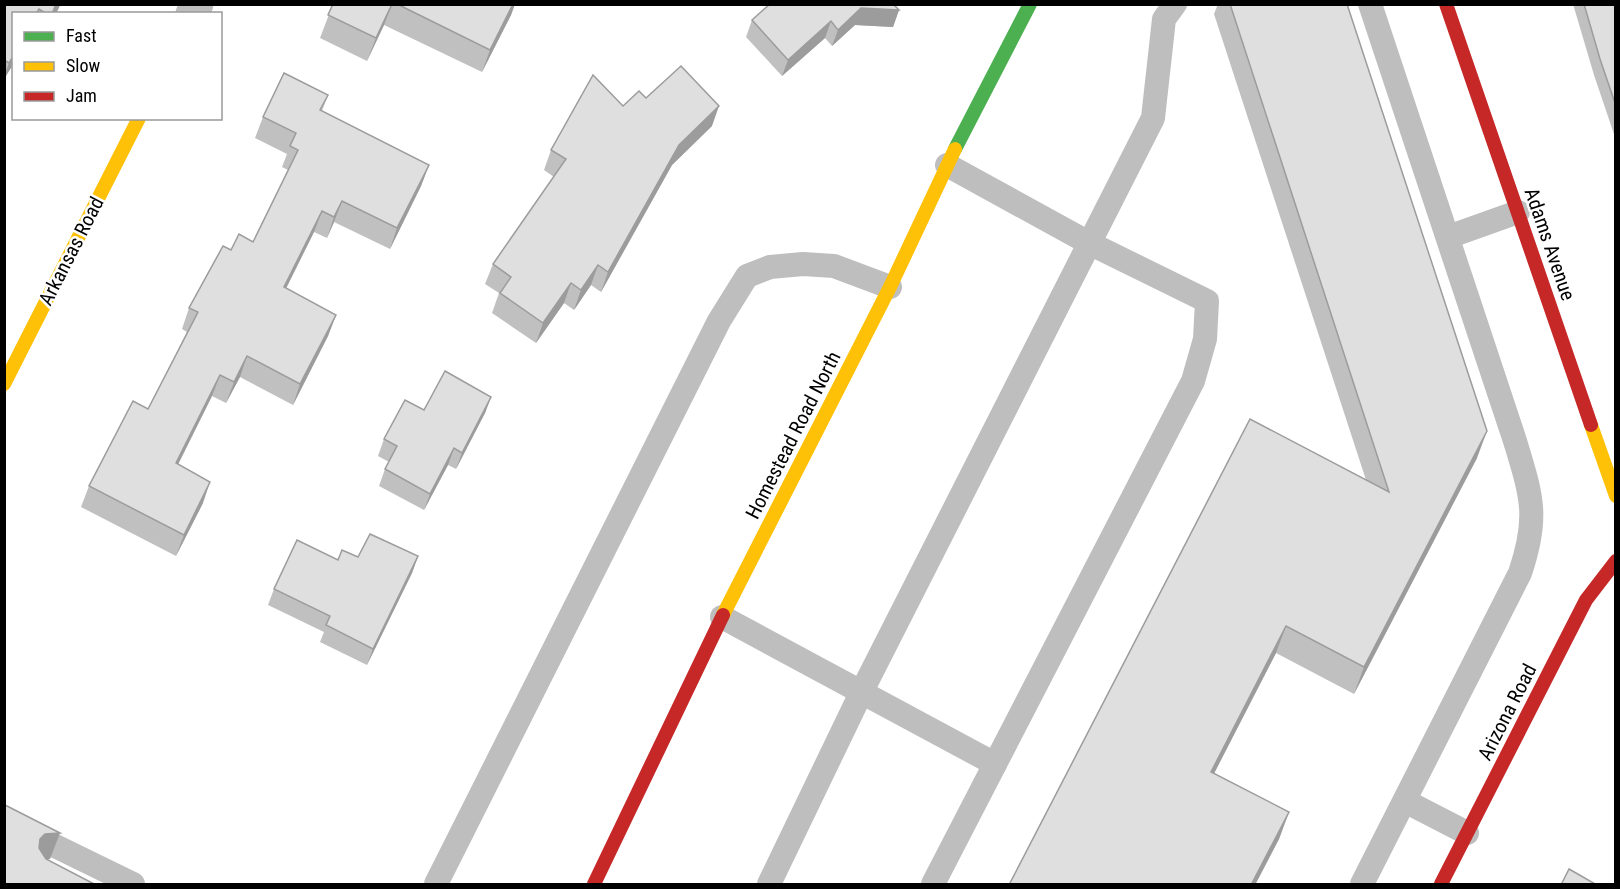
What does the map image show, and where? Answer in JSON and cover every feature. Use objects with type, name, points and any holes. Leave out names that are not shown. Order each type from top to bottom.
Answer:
[{"type":"street","name":"Homestead Road North","points":[[594,885],[722,617],[890,287],[947,165],[1030,4]]},
{"type":"street","name":"Adams Avenue","points":[[1446,4],[1616,496]]},
{"type":"street","name":"Arkansas Road","points":[[4,384],[138,120]]},
{"type":"street","name":"Arizona Road","points":[[1441,885],[1586,600],[1616,561]]},
{"type":"lane","points":[[769,885],[862,691],[1153,118],[1164,19],[1175,4]]},
{"type":"lane","points":[[1362,885],[1520,573],[1533,526],[1527,483],[1370,4]]},
{"type":"lane","points":[[933,885],[1193,381],[1205,339],[1208,301],[1089,243],[947,165]]},
{"type":"lane","points":[[1448,237],[1518,212]]},
{"type":"lane","points":[[436,885],[719,321],[747,276],[770,267],[803,264],[834,266],[890,287]]},
{"type":"lane","points":[[722,617],[995,764]]},
{"type":"lane","points":[[1405,801],[1467,833]]},
{"type":"lane","points":[[4,821],[133,885]]},
{"type":"building","points":[[4,4],[56,4],[53,12],[44,12],[39,9],[37,12],[12,12],[12,58],[9,63],[4,60]]},
{"type":"building","points":[[333,4],[392,4],[376,38],[328,15]]},
{"type":"building","points":[[397,4],[513,4],[490,50]]},
{"type":"building","points":[[770,4],[893,4],[899,10],[861,8],[838,30],[831,21],[788,60],[752,20]]},
{"type":"building","points":[[1230,4],[1347,4],[1487,431],[1364,667],[1286,626],[1211,772],[1289,812],[1251,885],[1009,885],[1250,419],[1389,492]]},
{"type":"building","points":[[1584,4],[1616,4],[1616,106],[1600,59]]},
{"type":"building","points":[[681,66],[719,106],[679,145],[608,272],[598,265],[581,290],[571,283],[543,323],[500,293],[511,277],[493,264],[566,159],[551,150],[593,75],[623,106],[639,91],[646,98]]},
{"type":"building","points":[[284,73],[328,95],[320,110],[429,165],[397,228],[342,201],[334,217],[322,211],[284,287],[336,315],[300,384],[247,356],[234,382],[220,375],[176,463],[210,482],[184,535],[89,486],[133,401],[148,409],[198,312],[189,308],[223,246],[231,250],[239,234],[253,242],[298,150],[290,146],[296,133],[263,117]]},
{"type":"building","points":[[445,371],[491,397],[462,453],[454,448],[430,494],[385,469],[397,446],[384,439],[405,400],[424,410]]},
{"type":"building","points":[[370,534],[418,556],[373,649],[326,625],[330,616],[274,589],[297,540],[338,560],[342,550],[358,557]]},
{"type":"building","points":[[5,805],[60,833],[45,834],[40,839],[39,848],[46,859],[96,885],[4,885]]},
{"type":"building","points":[[1569,869],[1597,885],[1561,885]]},
{"type":"traffic: fast","points":[[955,149],[1030,4]]},
{"type":"traffic: slow","points":[[4,384],[138,120]]},
{"type":"traffic: slow","points":[[723,615],[890,287],[955,149]]},
{"type":"traffic: slow","points":[[1591,425],[1616,496]]},
{"type":"traffic: jam","points":[[1446,4],[1591,425]]},
{"type":"traffic: jam","points":[[1441,884],[1586,600],[1616,561]]},
{"type":"traffic: jam","points":[[594,884],[723,615]]}]
